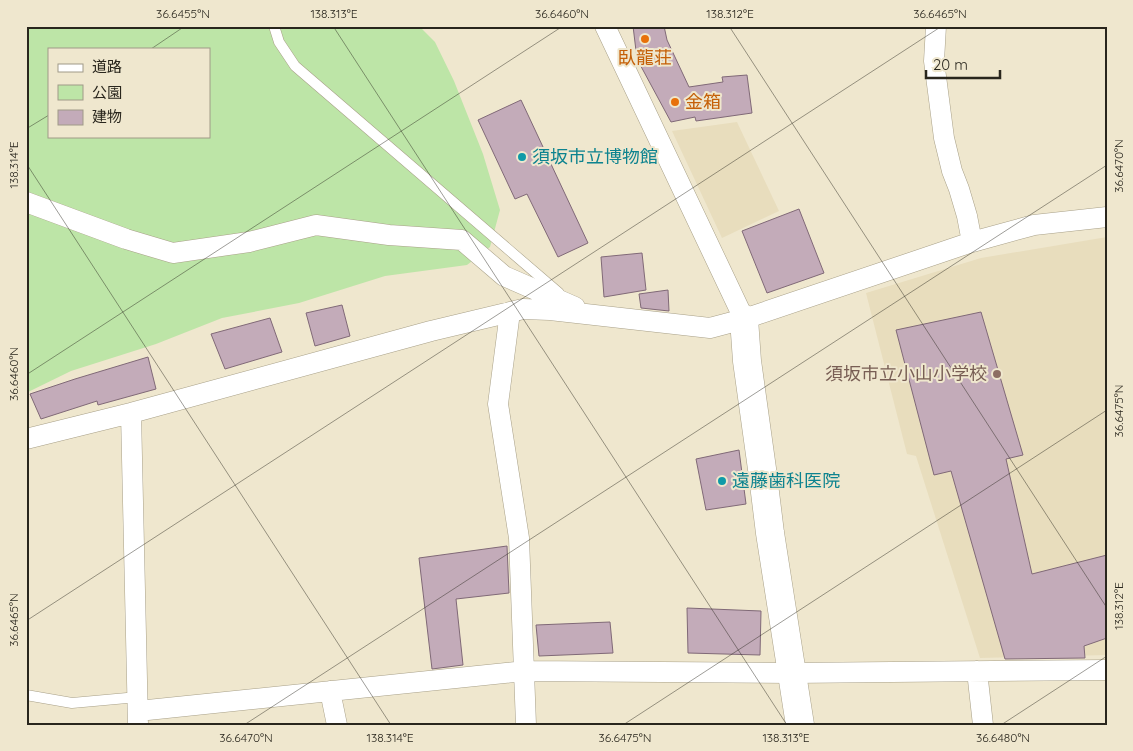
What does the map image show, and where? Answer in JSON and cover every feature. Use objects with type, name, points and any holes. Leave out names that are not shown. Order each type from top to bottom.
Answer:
[{"type":"street","points":[[605,26],[744,319],[747,361],[764,476],[770,533],[800,725]]},
{"type":"street","points":[[936,26],[934,62],[944,138],[952,171],[967,216],[972,242]]},
{"type":"street","points":[[26,202],[126,239],[173,253],[249,242],[316,225],[389,235],[462,240],[504,276],[582,312]]},
{"type":"street","points":[[26,440],[431,331],[523,309],[582,312],[710,328],[744,319],[972,242],[1034,225],[1107,218]]},
{"type":"street","points":[[510,312],[498,404],[519,538],[526,725]]},
{"type":"street","points":[[131,413],[138,711],[525,671],[791,673],[1107,670]]},
{"type":"street","points":[[977,671],[983,725]]},
{"type":"street","points":[[330,692],[337,725]]},
{"type":"lane","points":[[274,26],[279,42],[295,66],[582,312]]},
{"type":"lane","points":[[26,695],[138,711]]},
{"type":"shaded area","points":[[737,122],[779,211],[722,238],[672,131]]},
{"type":"shaded area","name":"須坂市立小山小学校","points":[[1107,237],[1107,655],[980,658],[916,456],[907,454],[866,293],[981,258]]},
{"type":"green space","points":[[26,26],[419,26],[435,42],[454,81],[483,154],[500,210],[490,247],[467,265],[385,276],[299,303],[222,318],[156,344],[71,371],[26,393]]},
{"type":"building","points":[[633,26],[664,26],[667,40],[689,87],[723,82],[722,77],[747,75],[752,113],[696,121],[695,117],[671,122],[637,59]]},
{"type":"building","name":"須坂市立博物館","points":[[521,100],[588,243],[558,257],[527,194],[515,199],[478,120]]},
{"type":"building","points":[[799,209],[824,273],[767,293],[742,231]]},
{"type":"building","points":[[642,253],[646,290],[604,297],[601,257]]},
{"type":"building","points":[[668,290],[669,311],[641,308],[639,294]]},
{"type":"building","points":[[342,305],[350,336],[315,346],[306,313]]},
{"type":"building","points":[[981,312],[1023,455],[1006,459],[1032,574],[1107,555],[1107,638],[1084,646],[1085,658],[1005,659],[951,471],[934,475],[896,330]]},
{"type":"building","points":[[270,318],[282,352],[225,369],[211,334]]},
{"type":"building","points":[[148,357],[156,389],[98,405],[97,401],[41,419],[30,394],[75,379]]},
{"type":"building","name":"遠藤歯科医院","points":[[739,450],[746,504],[706,510],[696,459]]},
{"type":"building","points":[[507,546],[509,593],[456,599],[463,665],[432,669],[419,558]]},
{"type":"building","points":[[687,608],[761,611],[760,655],[688,653]]},
{"type":"building","points":[[610,622],[613,653],[539,656],[536,625]]},
{"type":"place","name":"臥龍荘","points":[[645,39]]},
{"type":"place","name":"金箱","points":[[675,102]]},
{"type":"place","name":"須坂市立博物館","points":[[522,157]]},
{"type":"place","name":"須坂市立小山小学校","points":[[997,374]]},
{"type":"place","name":"遠藤歯科医院","points":[[722,481]]}]
